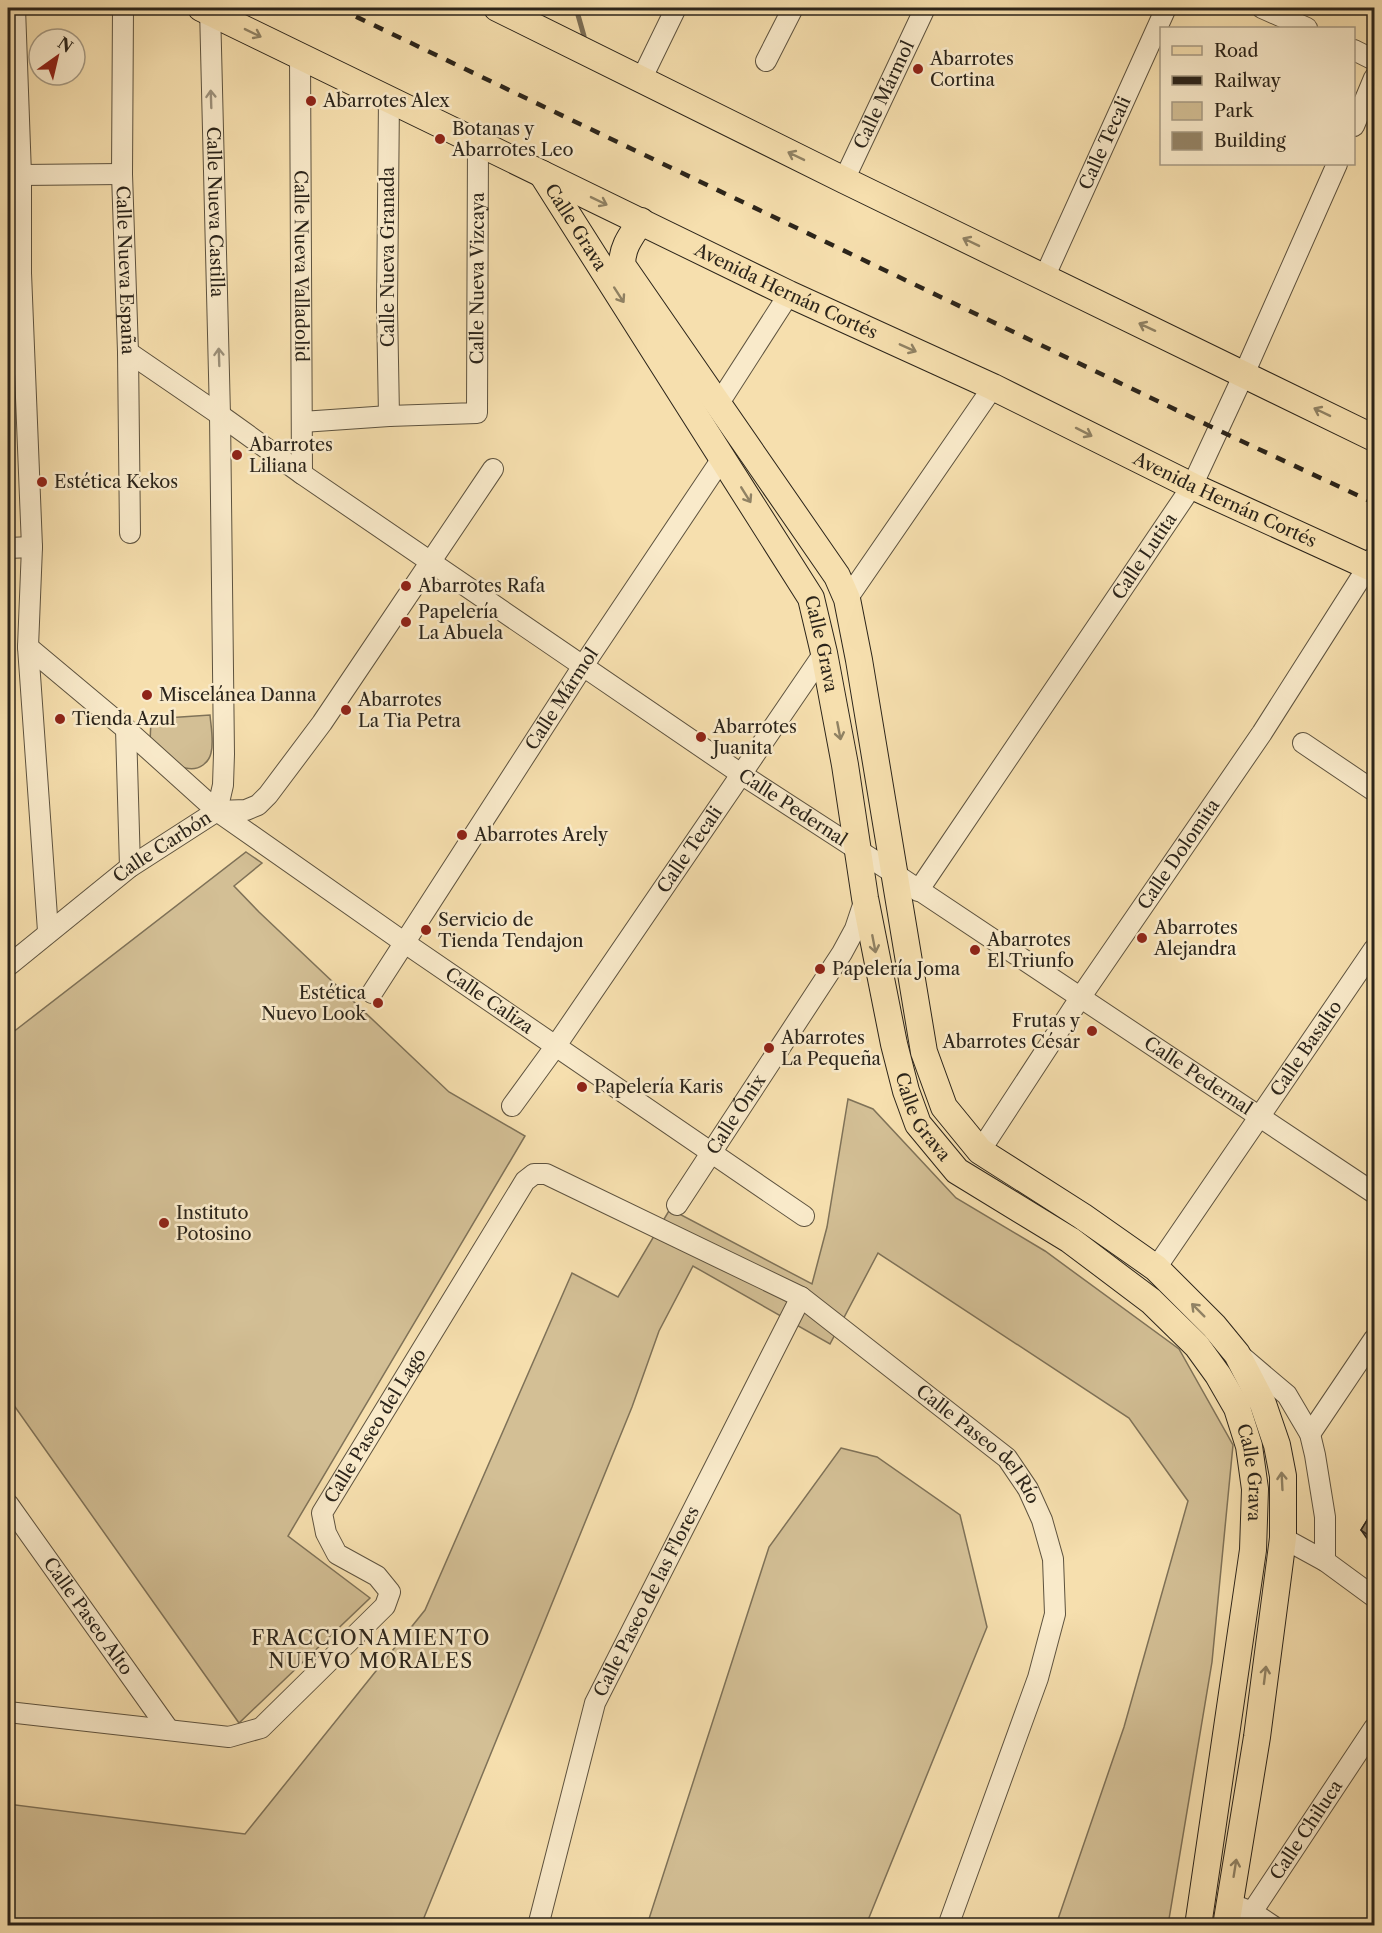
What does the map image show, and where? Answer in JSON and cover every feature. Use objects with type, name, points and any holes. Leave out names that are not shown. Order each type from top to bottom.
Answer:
[{"type":"main road","name":"Avenida Hernán Cortés","points":[[206,9],[640,222],[789,294],[993,387],[1192,486],[1372,564]]},
{"type":"main road","points":[[502,9],[844,180],[1374,438]]},
{"type":"main road","name":"Calle Grava","points":[[542,174],[811,598],[824,653],[859,851],[865,898],[894,1044],[906,1091],[918,1124],[957,1171],[1070,1240],[1151,1301],[1197,1346],[1237,1408],[1249,1446],[1255,1489],[1253,1550],[1198,1926]]},
{"type":"main road","name":"Calle Grava","points":[[640,222],[622,252],[622,265],[837,576],[847,599],[924,1052],[944,1107],[980,1151],[1082,1216],[1156,1268],[1214,1326],[1237,1354],[1263,1404],[1277,1445],[1283,1476],[1282,1538],[1236,1914]]},
{"type":"street","name":"Calle Nueva España","points":[[123,8],[122,174],[128,352],[129,533]]},
{"type":"street","points":[[641,80],[676,8]]},
{"type":"street","points":[[766,61],[793,8]]},
{"type":"street","name":"Calle Mármol","points":[[844,180],[925,8]]},
{"type":"street","name":"Calle Tecali","points":[[1044,278],[1166,8]]},
{"type":"street","points":[[1262,8],[1305,27]]},
{"type":"street","name":"Calle Nueva Castilla","points":[[206,9],[220,415],[224,769],[221,798],[217,811]]},
{"type":"street","points":[[13,10],[21,175],[14,273],[32,547],[28,647],[48,931]]},
{"type":"street","points":[[1355,51],[1374,60]]},
{"type":"street","name":"Calle Nueva Valladolid","points":[[300,56],[302,474]]},
{"type":"street","points":[[1355,121],[1374,78]]},
{"type":"street","name":"Calle Nueva Granada","points":[[389,98],[387,306],[389,416]]},
{"type":"street","name":"Calle Nueva Vizcaya","points":[[389,416],[477,413],[478,142]]},
{"type":"street","name":"Calle Lutita","points":[[918,891],[1192,486],[1337,165]]},
{"type":"street","points":[[21,175],[122,174]]},
{"type":"street","points":[[719,403],[789,294]]},
{"type":"street","name":"Calle Pedernal","points":[[128,352],[302,474],[741,774],[1374,1193]]},
{"type":"street","points":[[847,599],[993,387]]},
{"type":"street","points":[[302,422],[389,416]]},
{"type":"street","name":"Calle Mármol","points":[[372,993],[583,666],[723,458]]},
{"type":"street","name":"Calle Carbón","points":[[8,966],[48,931],[130,867],[217,811],[246,810],[258,805],[268,795],[322,723],[493,469]]},
{"type":"street","points":[[8,548],[32,547]]},
{"type":"street","name":"Calle Dolomita","points":[[980,1151],[1080,998],[1262,733],[1372,564]]},
{"type":"street","name":"Calle Caliza","points":[[28,647],[126,729],[217,811],[555,1047],[804,1216]]},
{"type":"street","name":"Calle Tecali","points":[[512,1107],[824,653]]},
{"type":"street","points":[[126,729],[130,867]]},
{"type":"street","points":[[1303,743],[1374,792]]},
{"type":"street","name":"Calle Ónix","points":[[677,1205],[842,953],[855,929],[865,898]]},
{"type":"street","name":"Calle Basalto","points":[[1156,1268],[1374,950]]},
{"type":"street","name":"Calle Paseo del Río","points":[[534,1174],[546,1174],[801,1297],[1007,1458],[1028,1489],[1042,1520],[1053,1559],[1055,1614],[1038,1678],[948,1926]]},
{"type":"street","name":"Calle Paseo del Lago","points":[[8,1712],[229,1737],[261,1728],[385,1606],[390,1592],[377,1576],[337,1554],[326,1533],[322,1514],[525,1181],[534,1174]]},
{"type":"street","name":"Calle Paseo de las Flores","points":[[538,1926],[595,1703],[801,1297]]},
{"type":"street","points":[[1310,1434],[1374,1339]]},
{"type":"street","points":[[1237,1354],[1287,1395],[1310,1434],[1325,1517],[1325,1562]]},
{"type":"street","name":"Calle Paseo Alto","points":[[8,1504],[170,1730]]},
{"type":"street","points":[[1282,1538],[1325,1562],[1374,1597]]},
{"type":"street","name":"Calle Chiluca","points":[[1236,1914],[1374,1728]]},
{"type":"street","points":[[1236,1914],[1273,1926]]},
{"type":"green space","points":[[210,715],[211,755],[204,764],[196,768],[182,767],[150,743],[151,719]]},
{"type":"green space","points":[[246,852],[262,863],[234,886],[259,912],[449,1092],[525,1136],[288,1536],[370,1598],[239,1723],[8,1397],[8,1036]]},
{"type":"green space","points":[[848,1099],[873,1109],[956,1198],[1045,1251],[1179,1349],[1233,1445],[1212,1662],[1168,1925],[1056,1925],[1124,1727],[1188,1501],[1129,1418],[878,1253],[830,1344],[693,1266],[659,1331],[632,1407],[421,1925],[8,1926],[8,1804],[245,1834],[425,1610],[572,1273],[618,1297],[670,1209],[812,1284],[827,1227]]},
{"type":"green space","points":[[841,1448],[877,1457],[960,1515],[987,1627],[866,1925],[647,1925],[769,1547]]},
{"type":"building","points":[[1374,1509],[1374,1539],[1361,1530]]},
{"type":"waterway","points":[[576,8],[584,36]]},
{"type":"railway","points":[[338,8],[1374,503]]},
{"type":"place","name":"Abarrotes Cortina","points":[[918,69]]},
{"type":"place","name":"Abarrotes Alex","points":[[311,101]]},
{"type":"place","name":"Botanas y Abarrotes Leo","points":[[440,139]]},
{"type":"place","name":"Abarrotes Liliana","points":[[237,455]]},
{"type":"place","name":"Estética Kekos","points":[[42,482]]},
{"type":"place","name":"Abarrotes Rafa","points":[[406,586]]},
{"type":"place","name":"Papelería La Abuela","points":[[406,622]]},
{"type":"place","name":"Miscelánea Danna","points":[[147,695]]},
{"type":"place","name":"Abarrotes La Tia Petra","points":[[346,710]]},
{"type":"place","name":"Tienda Azul","points":[[60,719]]},
{"type":"place","name":"Abarrotes Juanita","points":[[701,737]]},
{"type":"place","name":"Abarrotes Arely","points":[[462,835]]},
{"type":"place","name":"Servicio de Tienda Tendajon","points":[[426,930]]},
{"type":"place","name":"Abarrotes Alejandra","points":[[1142,938]]},
{"type":"place","name":"Abarrotes El Triunfo","points":[[975,950]]},
{"type":"place","name":"Papelería Joma","points":[[820,969]]},
{"type":"place","name":"Estética Nuevo Look","points":[[378,1003]]},
{"type":"place","name":"Frutas y Abarrotes César","points":[[1092,1031]]},
{"type":"place","name":"Abarrotes La Pequeña","points":[[769,1048]]},
{"type":"place","name":"Papelería Karis","points":[[582,1087]]},
{"type":"place","name":"Instituto Potosino","points":[[164,1223]]},
{"type":"district","name":"FRACCIONAMIENTO NUEVO MORALES","points":[[371,1650]]}]
